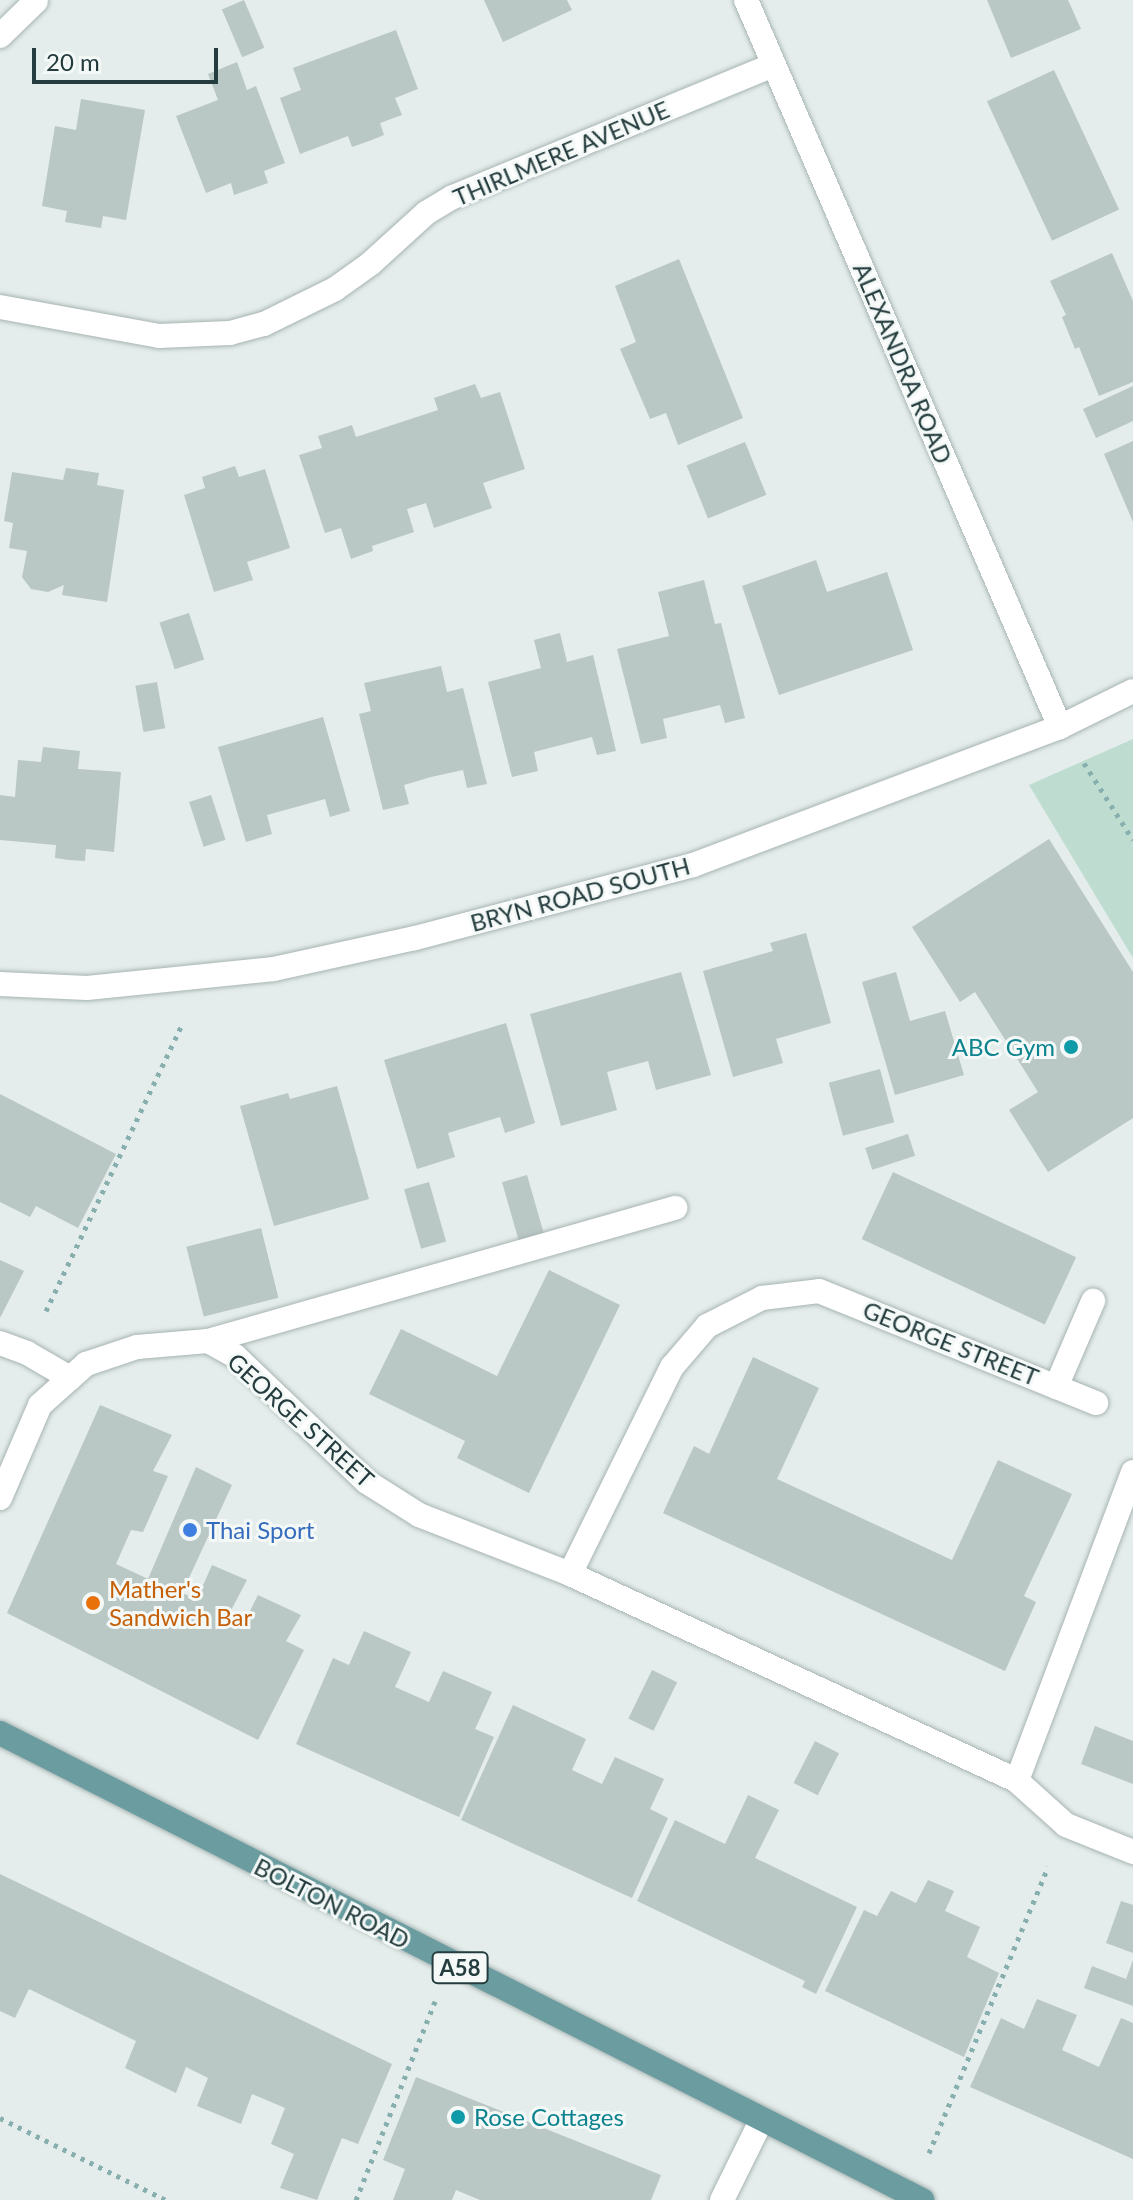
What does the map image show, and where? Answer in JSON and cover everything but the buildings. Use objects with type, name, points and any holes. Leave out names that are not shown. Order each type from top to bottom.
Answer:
[{"type":"main road","name":"BOLTON ROAD","points":[[0,1733],[917,2198]]},
{"type":"street","name":"ALEXANDRA ROAD","points":[[746,0],[1060,727]]},
{"type":"street","points":[[0,36],[36,1]]},
{"type":"street","name":"THIRLMERE AVENUE","points":[[0,307],[159,336],[230,333],[264,324],[335,289],[370,264],[426,213],[453,197],[773,65]]},
{"type":"street","name":"BRYN ROAD SOUTH","points":[[0,984],[87,988],[274,969],[401,941],[693,865],[1060,727],[1133,691]]},
{"type":"street","points":[[208,1341],[675,1208]]},
{"type":"street","name":"GEORGE STREET","points":[[570,1574],[672,1367],[707,1326],[762,1298],[819,1291],[1096,1403]]},
{"type":"street","name":"GEORGE STREET","points":[[1056,1387],[1093,1301]]},
{"type":"street","name":"GEORGE STREET","points":[[0,1498],[40,1405],[86,1364],[137,1347],[208,1341],[235,1356],[367,1482],[419,1515],[570,1574],[1017,1781],[1066,1825],[1133,1852]]},
{"type":"street","points":[[0,1343],[27,1353],[70,1378]]},
{"type":"street","points":[[1017,1781],[1133,1472]]},
{"type":"street","points":[[722,2200],[761,2121]]},
{"type":"path","points":[[1060,727],[1133,840]]},
{"type":"path","points":[[27,1353],[204,976]]},
{"type":"path","points":[[917,2198],[1066,1825]]},
{"type":"path","points":[[356,2200],[450,1963]]},
{"type":"path","points":[[0,2118],[166,2200]]},
{"type":"green space","points":[[1133,739],[1133,958],[1029,785]]},
{"type":"place","name":"ABC Gym","points":[[1071,1047]]},
{"type":"place","name":"Thai Sport","points":[[190,1530]]},
{"type":"place","name":"Mather's Sandwich Bar","points":[[93,1603]]},
{"type":"place","name":"Rose Cottages","points":[[458,2117]]}]
